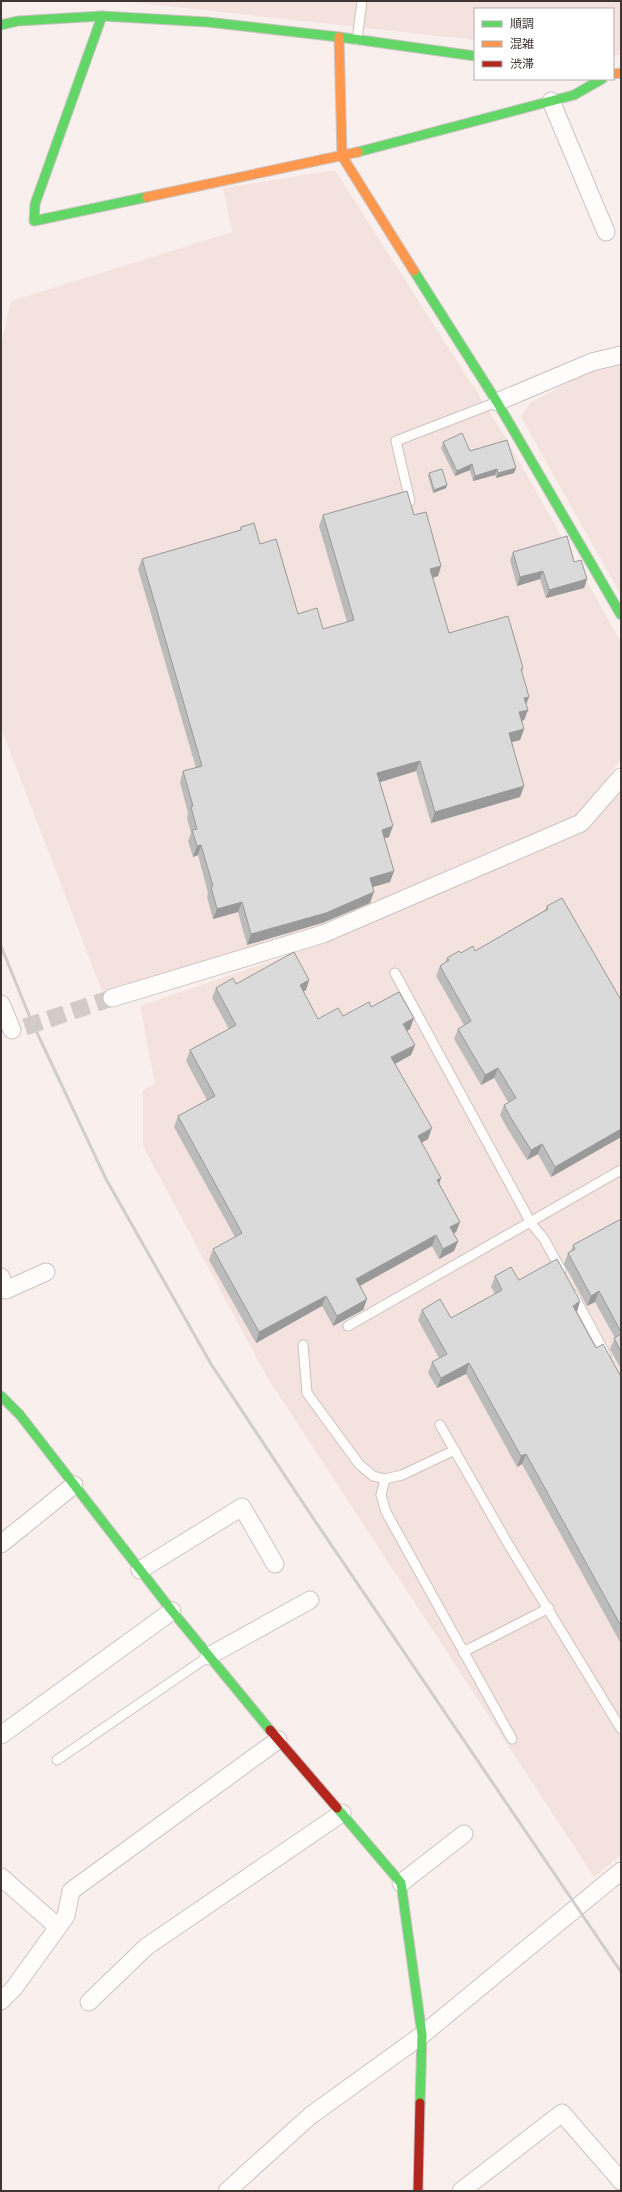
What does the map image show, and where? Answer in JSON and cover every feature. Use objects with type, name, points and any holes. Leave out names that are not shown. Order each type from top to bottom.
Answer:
[{"type":"street","points":[[1,24],[18,21],[102,16],[207,22],[309,35],[339,37],[474,56]]},
{"type":"street","points":[[102,16],[35,204],[34,221],[342,156],[574,95],[600,80]]},
{"type":"street","points":[[339,37],[342,156],[497,402],[621,616]]},
{"type":"street","points":[[551,101],[606,232]]},
{"type":"street","points":[[497,402],[592,362],[621,355]]},
{"type":"street","points":[[112,998],[323,934],[581,823],[621,777]]},
{"type":"street","points":[[1,1004],[13,1030]]},
{"type":"street","points":[[1,1277],[6,1290],[46,1272]]},
{"type":"street","points":[[1,1396],[20,1415],[172,1611],[278,1740],[401,1883],[422,2035],[418,2191]]},
{"type":"street","points":[[1,1544],[74,1485]]},
{"type":"street","points":[[140,1570],[242,1508],[275,1564]]},
{"type":"street","points":[[209,1656],[310,1600]]},
{"type":"street","points":[[1,1736],[172,1611]]},
{"type":"street","points":[[1,2001],[14,1988],[66,1916],[71,1891],[278,1740]]},
{"type":"street","points":[[89,2002],[146,1947],[342,1813]]},
{"type":"street","points":[[401,1883],[464,1834]]},
{"type":"street","points":[[227,2191],[310,2116],[422,2035],[621,1871]]},
{"type":"street","points":[[1,1877],[58,1927]]},
{"type":"street","points":[[461,2191],[562,2113],[621,2181]]},
{"type":"lane","points":[[357,40],[362,1]]},
{"type":"lane","points":[[410,501],[396,441],[497,402]]},
{"type":"lane","points":[[395,973],[531,1223],[544,1239],[610,1362]]},
{"type":"lane","points":[[348,1326],[531,1223],[621,1170]]},
{"type":"lane","points":[[303,1345],[307,1393],[359,1464],[373,1476],[385,1479],[402,1475],[455,1450]]},
{"type":"lane","points":[[440,1424],[507,1542],[549,1608],[621,1729]]},
{"type":"lane","points":[[385,1479],[381,1495],[386,1512],[512,1738]]},
{"type":"lane","points":[[463,1652],[549,1608]]},
{"type":"lane","points":[[57,1760],[209,1656]]},
{"type":"shaded area","points":[[121,1],[621,1],[621,55],[614,56],[614,8],[474,8],[474,40]]},
{"type":"shaded area","points":[[335,170],[503,433],[621,642],[621,759],[580,815],[318,931],[103,994],[1,728],[1,344],[11,301],[232,232],[223,188]]},
{"type":"shaded area","points":[[621,360],[621,595],[521,417],[530,403],[601,365]]},
{"type":"shaded area","points":[[621,787],[621,1855],[594,1877],[267,1377],[143,1146],[143,1090],[155,1084],[140,1006],[327,942],[583,830]]},
{"type":"building","points":[[462,433],[470,451],[507,440],[516,468],[498,473],[497,469],[475,476],[472,464],[457,471],[443,442]]},
{"type":"building","points":[[442,469],[447,485],[434,490],[429,473]]},
{"type":"building","points":[[407,491],[414,515],[426,512],[441,566],[430,569],[449,633],[508,616],[523,668],[521,669],[529,697],[524,698],[528,710],[519,712],[524,729],[509,733],[524,786],[435,812],[420,761],[377,773],[393,826],[382,830],[394,871],[370,878],[374,892],[326,913],[251,934],[242,902],[217,909],[211,887],[213,886],[201,845],[197,846],[192,830],[197,829],[191,807],[193,806],[183,771],[202,766],[142,559],[241,530],[241,527],[254,523],[260,544],[276,539],[298,614],[317,608],[323,629],[354,620],[323,515]]},
{"type":"building","points":[[567,536],[574,562],[581,560],[587,579],[549,590],[543,571],[520,577],[513,552]]},
{"type":"building","points":[[562,898],[621,1000],[621,1129],[555,1167],[542,1144],[531,1150],[511,1118],[504,1105],[516,1098],[498,1068],[485,1075],[458,1029],[471,1021],[440,966],[449,960],[447,958],[459,951],[461,953],[473,946],[475,951],[548,909],[547,906]]},
{"type":"building","points":[[294,952],[309,980],[300,985],[318,1019],[338,1008],[343,1016],[369,1002],[371,1007],[399,992],[414,1018],[403,1024],[415,1045],[391,1057],[432,1128],[418,1136],[441,1178],[437,1180],[460,1222],[450,1227],[458,1241],[443,1249],[436,1235],[356,1279],[367,1299],[337,1316],[326,1296],[259,1332],[213,1249],[242,1233],[178,1116],[215,1096],[190,1050],[236,1025],[216,988],[233,978],[236,984]]},
{"type":"building","points":[[621,1219],[621,1332],[599,1291],[591,1296],[568,1253],[575,1249],[573,1245]]},
{"type":"building","points":[[557,1259],[580,1301],[573,1306],[596,1348],[603,1344],[621,1375],[621,1626],[526,1454],[521,1456],[469,1363],[441,1378],[432,1362],[447,1354],[422,1310],[440,1299],[451,1318],[502,1290],[495,1276],[511,1267],[519,1280]]},
{"type":"building","points":[[621,1334],[621,1352],[614,1338]]},
{"type":"tunnel","points":[[25,1027],[112,998]]},
{"type":"railway","points":[[1,946],[31,1020],[106,1179],[211,1364],[311,1515],[621,1972]]},
{"type":"traffic: fast","points":[[102,16],[35,204],[34,221],[147,197]]},
{"type":"traffic: fast","points":[[1,25],[18,21],[102,16],[207,22],[339,37],[474,56]]},
{"type":"traffic: fast","points":[[358,152],[574,95],[600,80]]},
{"type":"traffic: fast","points":[[414,271],[497,402],[621,615]]},
{"type":"traffic: fast","points":[[1,1396],[20,1415],[172,1611],[270,1730]]},
{"type":"traffic: fast","points":[[337,1808],[401,1883],[422,2035],[420,2103]]},
{"type":"traffic: slow","points":[[339,37],[342,156],[414,271]]},
{"type":"traffic: slow","points":[[614,74],[621,73]]},
{"type":"traffic: slow","points":[[147,197],[358,152]]},
{"type":"traffic: jam","points":[[270,1730],[337,1808]]},
{"type":"traffic: jam","points":[[418,2191],[420,2103]]}]
